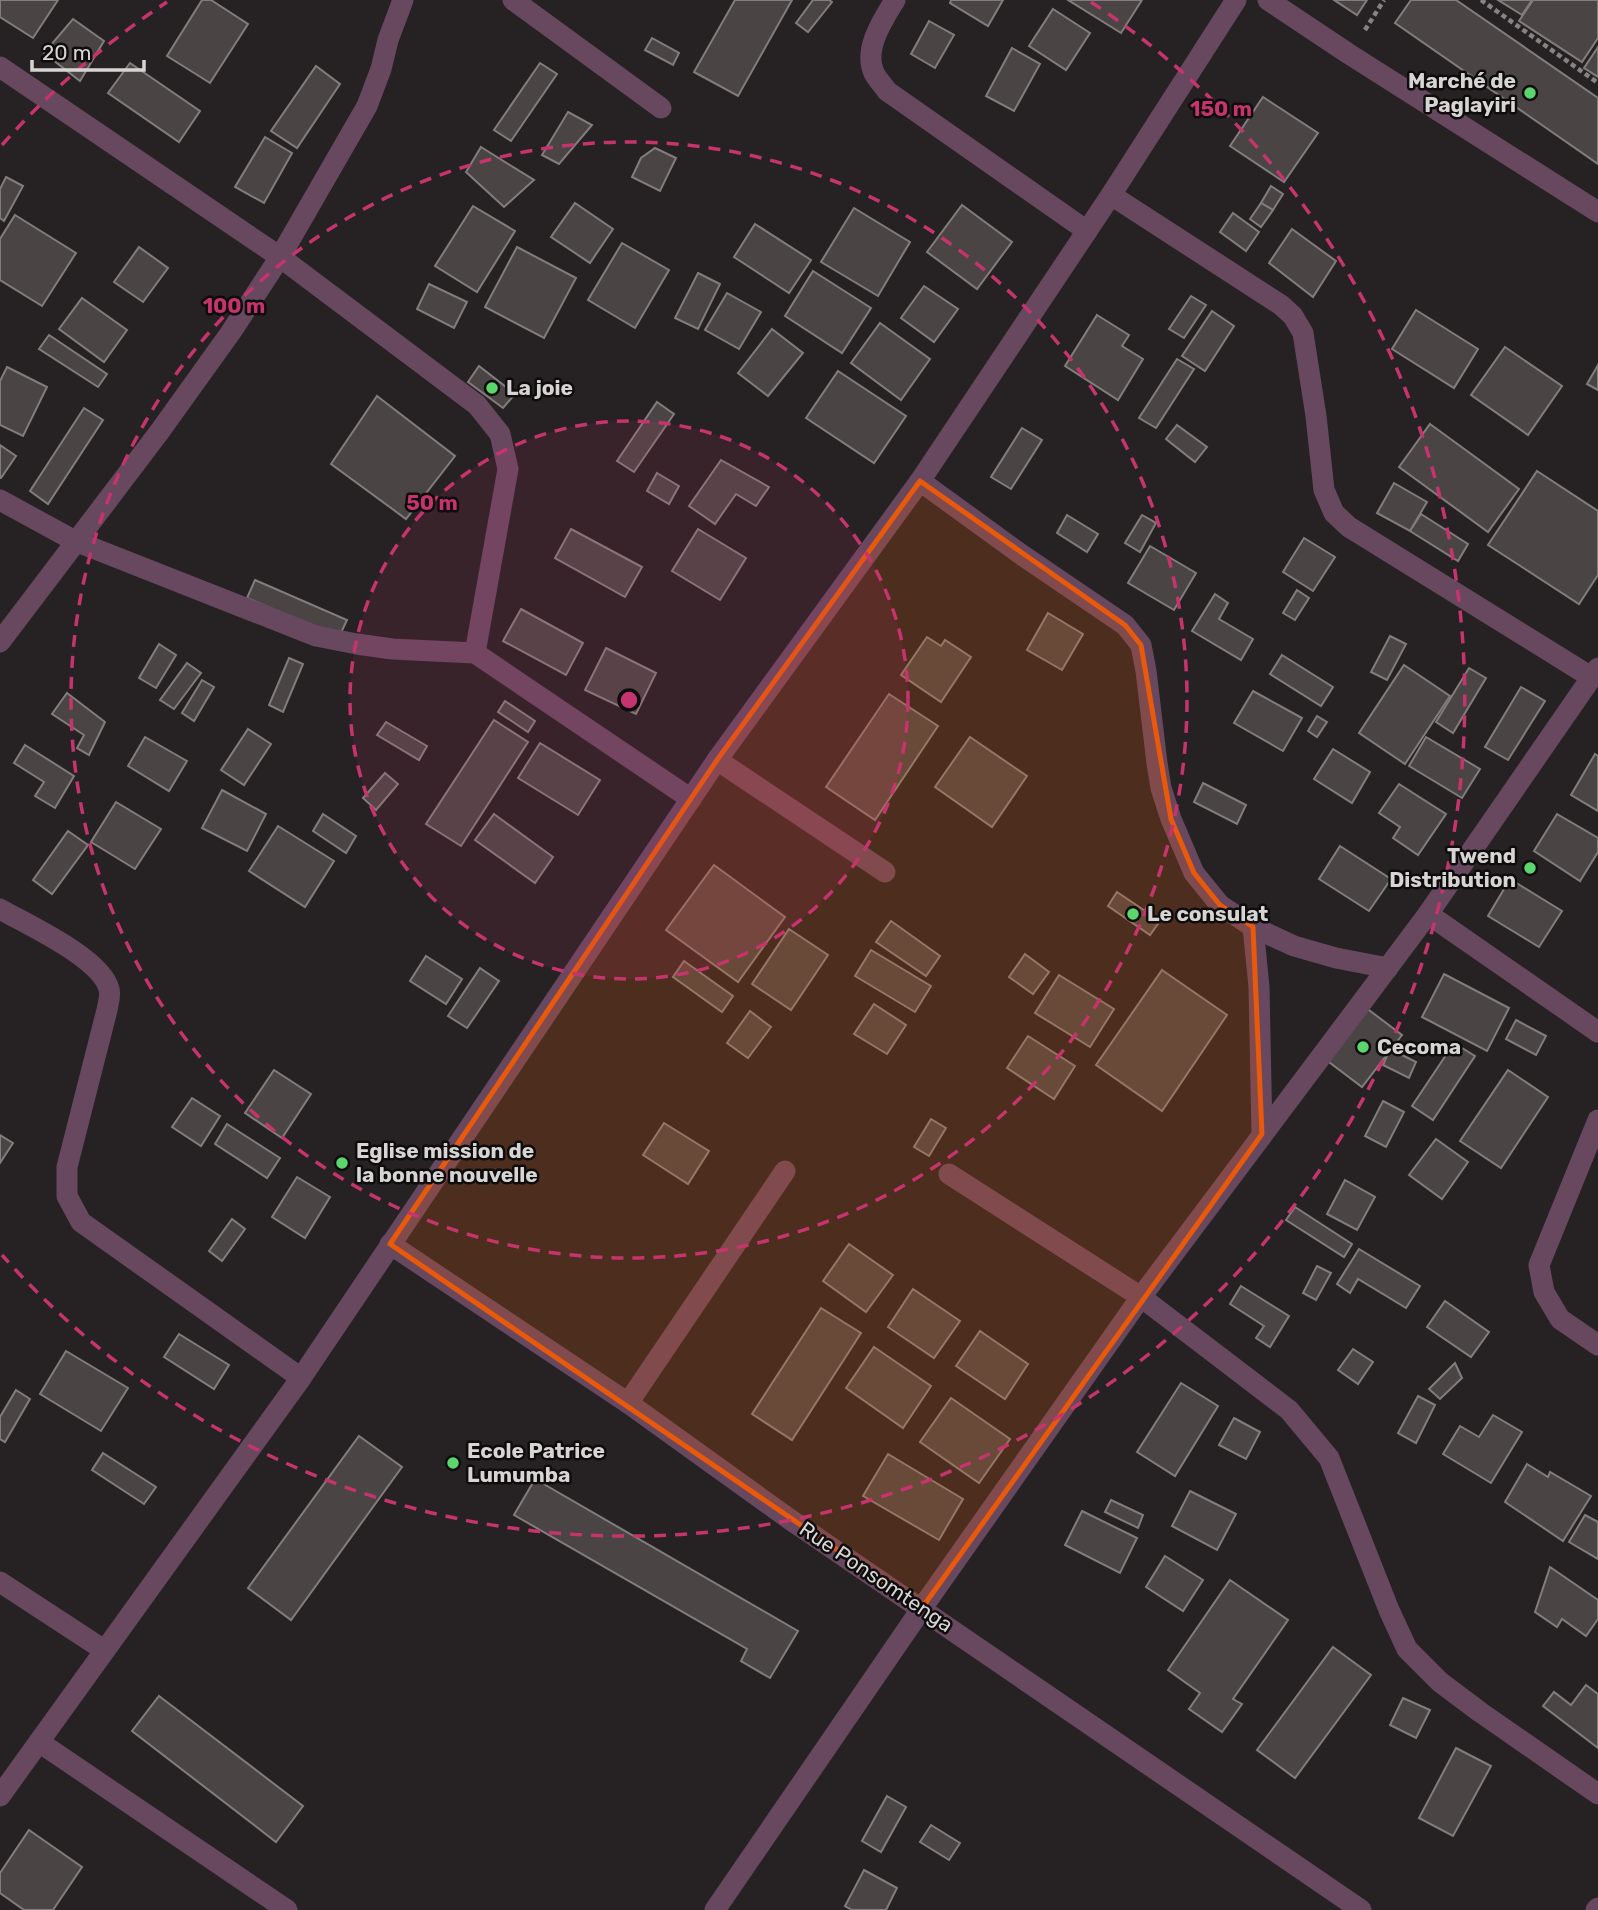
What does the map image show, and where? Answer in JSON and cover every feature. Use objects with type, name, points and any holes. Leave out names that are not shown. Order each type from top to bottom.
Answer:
[{"type":"street","points":[[513,0],[661,108]]},
{"type":"street","points":[[895,0],[876,32],[872,53],[873,72],[887,91],[1087,231]]},
{"type":"street","points":[[0,1796],[301,1378],[717,760],[920,481],[1111,195],[1236,0]]},
{"type":"street","points":[[1268,0],[1598,212]]},
{"type":"street","points":[[0,642],[160,431],[281,257],[367,107],[401,1]]},
{"type":"street","points":[[0,66],[281,257],[477,405],[500,435],[508,469],[475,653]]},
{"type":"street","points":[[715,1910],[1140,1297],[1428,914],[1595,672],[1349,527],[1334,513],[1324,490],[1303,333],[1293,316],[1281,305],[1111,195]]},
{"type":"street","points":[[920,481],[1021,555],[1125,625],[1141,645],[1161,788],[1194,873],[1220,905],[1253,927],[1304,949],[1388,968]]},
{"type":"street","points":[[0,500],[75,541],[316,636],[392,649],[475,653],[691,799]]},
{"type":"street","points":[[717,760],[885,873]]},
{"type":"street","points":[[0,909],[84,957],[102,974],[110,990],[67,1167],[67,1196],[80,1222],[301,1378]]},
{"type":"street","points":[[1428,914],[1598,1032]]},
{"type":"street","points":[[1253,927],[1259,987],[1262,1134]]},
{"type":"street","points":[[1598,1120],[1539,1265],[1544,1292],[1560,1319],[1598,1345]]},
{"type":"street","points":[[628,1404],[785,1171]]},
{"type":"street","points":[[949,1174],[1140,1297],[1289,1410],[1329,1458],[1407,1649],[1440,1682],[1598,1794]]},
{"type":"street","name":"Rue Ponsomtenga","points":[[390,1244],[628,1404],[788,1518],[1361,1910]]},
{"type":"street","points":[[0,1581],[104,1650]]},
{"type":"street","points":[[39,1742],[287,1910]]},
{"type":"path","points":[[1481,0],[1598,83]]},
{"type":"highlighted area","points":[[920,481],[1125,625],[1141,645],[1171,819],[1194,873],[1220,905],[1253,927],[1262,1134],[922,1608],[390,1244],[717,760]]},
{"type":"building","points":[[0,0],[58,0],[33,38],[0,17]]},
{"type":"building","points":[[202,0],[211,0],[248,24],[210,83],[167,56]]},
{"type":"building","points":[[735,0],[792,0],[738,96],[694,72]]},
{"type":"building","points":[[813,0],[832,2],[808,32],[796,23]]},
{"type":"building","points":[[951,0],[1003,0],[988,26],[950,3]]},
{"type":"building","points":[[1068,0],[1142,0],[1121,33]]},
{"type":"building","points":[[1334,0],[1367,0],[1357,15]]},
{"type":"building","points":[[1411,0],[1456,0],[1598,98],[1598,164],[1395,23]]},
{"type":"building","points":[[1498,0],[1532,0],[1522,15]]},
{"type":"building","points":[[1533,0],[1598,0],[1598,38],[1582,62],[1519,21]]},
{"type":"building","points":[[1053,9],[1090,33],[1066,70],[1029,46]]},
{"type":"building","points":[[73,19],[104,41],[80,81],[44,53]]},
{"type":"building","points":[[929,21],[954,35],[935,68],[911,54]]},
{"type":"building","points":[[652,38],[679,53],[673,65],[645,50]]},
{"type":"building","points":[[1598,47],[1598,77],[1584,68]]},
{"type":"building","points":[[1012,48],[1040,64],[1014,111],[986,96]]},
{"type":"building","points":[[130,63],[200,111],[179,142],[108,93]]},
{"type":"building","points":[[540,63],[557,74],[511,141],[494,130]]},
{"type":"building","points":[[316,66],[340,84],[297,148],[271,131]]},
{"type":"building","points":[[1263,97],[1318,133],[1284,182],[1230,146]]},
{"type":"building","points":[[568,112],[592,125],[559,164],[542,155]]},
{"type":"building","points":[[265,137],[292,153],[264,203],[235,187]]},
{"type":"building","points":[[481,147],[534,180],[504,207],[466,172]]},
{"type":"building","points":[[655,148],[676,158],[660,191],[632,177],[641,158]]},
{"type":"building","points":[[6,177],[23,186],[4,221],[0,218],[0,189]]},
{"type":"building","points":[[1271,186],[1283,194],[1273,210],[1261,203]]},
{"type":"building","points":[[575,203],[613,229],[590,263],[551,237]]},
{"type":"building","points":[[1261,203],[1273,210],[1261,227],[1250,219]]},
{"type":"building","points":[[962,205],[1012,242],[977,289],[927,252]]},
{"type":"building","points":[[473,206],[515,231],[477,292],[435,266]]},
{"type":"building","points":[[854,208],[910,242],[878,296],[821,262]]},
{"type":"building","points":[[1233,213],[1259,232],[1246,251],[1220,232]]},
{"type":"building","points":[[15,215],[76,253],[42,306],[0,280],[0,239]]},
{"type":"building","points":[[755,224],[811,260],[789,293],[734,257]]},
{"type":"building","points":[[1292,229],[1336,261],[1313,297],[1269,263]]},
{"type":"building","points":[[622,243],[669,270],[635,328],[588,300]]},
{"type":"building","points":[[139,247],[168,268],[143,302],[114,282]]},
{"type":"building","points":[[517,247],[576,278],[544,338],[485,307]]},
{"type":"building","points":[[813,271],[871,308],[842,353],[785,316]]},
{"type":"building","points":[[698,273],[720,284],[698,329],[675,318]]},
{"type":"building","points":[[429,284],[467,302],[454,328],[417,309]]},
{"type":"building","points":[[924,286],[958,309],[934,342],[901,318]]},
{"type":"building","points":[[727,293],[761,312],[739,349],[705,330]]},
{"type":"building","points":[[1191,296],[1206,305],[1184,338],[1169,329]]},
{"type":"building","points":[[82,298],[127,330],[104,362],[59,329]]},
{"type":"building","points":[[1416,310],[1478,349],[1454,388],[1392,349]]},
{"type":"building","points":[[1212,311],[1234,326],[1205,371],[1182,356]]},
{"type":"building","points":[[1097,315],[1129,335],[1122,346],[1143,359],[1118,400],[1065,366]]},
{"type":"building","points":[[880,323],[930,359],[901,400],[851,363]]},
{"type":"building","points":[[772,329],[803,353],[768,396],[738,373]]},
{"type":"building","points":[[49,335],[107,374],[98,387],[39,349]]},
{"type":"building","points":[[1505,347],[1562,386],[1528,435],[1471,395]]},
{"type":"building","points":[[1177,359],[1194,369],[1156,428],[1139,418]]},
{"type":"building","points":[[1598,365],[1598,390],[1587,384]]},
{"type":"building","points":[[479,366],[515,394],[503,408],[468,382]]},
{"type":"building","points":[[7,367],[47,387],[23,436],[0,425],[0,381]]},
{"type":"building","points":[[838,371],[906,416],[874,463],[806,418]]},
{"type":"building","points":[[377,396],[455,456],[406,519],[331,464]]},
{"type":"building","points":[[657,402],[674,414],[634,472],[617,461]]},
{"type":"building","points":[[84,408],[103,420],[48,504],[30,491]]},
{"type":"building","points":[[1430,424],[1519,489],[1488,532],[1399,467]]},
{"type":"building","points":[[1177,425],[1207,447],[1195,462],[1166,439]]},
{"type":"building","points":[[1022,428],[1042,440],[1011,489],[991,477]]},
{"type":"building","points":[[0,445],[16,456],[1,478],[0,478]]},
{"type":"building","points":[[721,460],[769,487],[756,506],[736,494],[715,524],[689,506]]},
{"type":"building","points":[[1537,471],[1598,511],[1598,575],[1579,604],[1488,545]]},
{"type":"building","points":[[657,473],[679,486],[669,504],[647,491]]},
{"type":"building","points":[[1394,483],[1427,502],[1410,531],[1377,513]]},
{"type":"building","points":[[1421,514],[1468,544],[1458,561],[1410,531]]},
{"type":"building","points":[[1067,515],[1098,534],[1087,552],[1057,533]]},
{"type":"building","points":[[1142,515],[1156,523],[1140,552],[1125,543]]},
{"type":"building","points":[[571,529],[642,567],[625,597],[555,558]]},
{"type":"building","points":[[698,529],[746,558],[720,600],[672,571]]},
{"type":"building","points":[[1304,538],[1335,557],[1313,591],[1283,572]]},
{"type":"building","points":[[1150,546],[1196,573],[1174,610],[1128,583]]},
{"type":"building","points":[[255,580],[347,620],[339,637],[247,598]]},
{"type":"building","points":[[1297,590],[1309,598],[1295,620],[1283,613]]},
{"type":"building","points":[[1215,594],[1228,603],[1219,619],[1253,639],[1241,660],[1192,631]]},
{"type":"building","points":[[521,609],[583,643],[566,675],[503,641]]},
{"type":"building","points":[[1048,613],[1083,634],[1062,670],[1027,650]]},
{"type":"building","points":[[1390,636],[1406,644],[1387,680],[1371,672]]},
{"type":"building","points":[[927,637],[941,646],[945,640],[971,657],[941,702],[901,675]]},
{"type":"building","points":[[159,644],[176,655],[156,688],[139,678]]},
{"type":"building","points":[[606,648],[656,673],[636,714],[585,690]]},
{"type":"building","points":[[1282,655],[1333,687],[1321,706],[1270,674]]},
{"type":"building","points":[[289,658],[303,664],[283,712],[269,705]]},
{"type":"building","points":[[187,663],[201,673],[174,709],[160,700]]},
{"type":"building","points":[[1404,665],[1450,696],[1405,764],[1359,733]]},
{"type":"building","points":[[1469,668],[1486,678],[1453,733],[1436,722]]},
{"type":"building","points":[[202,680],[214,687],[194,721],[182,713]]},
{"type":"building","points":[[1521,687],[1545,701],[1508,760],[1485,747]]},
{"type":"building","points":[[1253,691],[1302,718],[1283,751],[1234,723]]},
{"type":"building","points":[[67,693],[105,722],[89,755],[77,748],[84,735],[52,714]]},
{"type":"building","points":[[889,694],[938,726],[875,820],[826,787]]},
{"type":"building","points":[[505,701],[535,721],[528,732],[498,712]]},
{"type":"building","points":[[1317,716],[1327,722],[1317,737],[1308,731]]},
{"type":"building","points":[[494,720],[528,742],[461,846],[426,824]]},
{"type":"building","points":[[386,722],[427,746],[419,760],[377,735]]},
{"type":"building","points":[[248,729],[271,744],[244,785],[221,770]]},
{"type":"building","points":[[145,737],[187,761],[169,791],[128,766]]},
{"type":"building","points":[[970,737],[1027,776],[992,827],[935,787]]},
{"type":"building","points":[[1426,737],[1480,769],[1462,798],[1409,766]]},
{"type":"building","points":[[540,743],[600,780],[578,815],[518,778]]},
{"type":"building","points":[[25,745],[74,776],[55,808],[35,796],[44,782],[14,763]]},
{"type":"building","points":[[1333,749],[1370,772],[1352,803],[1314,779]]},
{"type":"building","points":[[1595,754],[1598,756],[1598,811],[1571,795]]},
{"type":"building","points":[[385,773],[398,784],[376,810],[363,798]]},
{"type":"building","points":[[1203,783],[1246,805],[1237,824],[1194,802]]},
{"type":"building","points":[[1399,784],[1446,814],[1418,855],[1393,838],[1400,827],[1379,813]]},
{"type":"building","points":[[222,790],[266,814],[247,851],[202,828]]},
{"type":"building","points":[[116,802],[161,829],[135,869],[91,842]]},
{"type":"building","points":[[323,814],[356,836],[346,853],[313,831]]},
{"type":"building","points":[[494,814],[553,857],[535,883],[475,840]]},
{"type":"building","points":[[1557,814],[1598,838],[1598,852],[1580,881],[1534,851]]},
{"type":"building","points":[[278,826],[334,861],[305,907],[249,871]]},
{"type":"building","points":[[68,831],[88,845],[52,894],[33,880]]},
{"type":"building","points":[[1340,846],[1391,879],[1369,911],[1319,879]]},
{"type":"building","points":[[714,865],[785,917],[738,982],[666,930]]},
{"type":"building","points":[[1510,879],[1562,911],[1539,947],[1488,916]]},
{"type":"building","points":[[1117,892],[1160,921],[1150,935],[1108,906]]},
{"type":"building","points":[[891,921],[940,956],[926,976],[876,942]]},
{"type":"building","points":[[789,929],[828,955],[791,1010],[752,984]]},
{"type":"building","points":[[871,950],[931,986],[915,1012],[855,976]]},
{"type":"building","points":[[1025,954],[1049,972],[1033,994],[1009,977]]},
{"type":"building","points":[[426,956],[462,979],[446,1004],[410,981]]},
{"type":"building","points":[[684,961],[733,996],[722,1012],[673,977]]},
{"type":"building","points":[[480,968],[499,981],[467,1028],[448,1016]]},
{"type":"building","points":[[1162,970],[1227,1015],[1162,1111],[1096,1065]]},
{"type":"building","points":[[1444,974],[1509,1008],[1487,1051],[1422,1017]]},
{"type":"building","points":[[1059,975],[1114,1009],[1090,1047],[1035,1013]]},
{"type":"building","points":[[874,1004],[906,1025],[887,1054],[854,1034]]},
{"type":"building","name":"Cecoma","points":[[1365,1007],[1402,1035],[1362,1087],[1325,1059]]},
{"type":"building","points":[[750,1011],[771,1027],[748,1058],[727,1043]]},
{"type":"building","points":[[1516,1020],[1546,1036],[1536,1055],[1506,1039]]},
{"type":"building","points":[[1028,1036],[1075,1066],[1054,1099],[1007,1068]]},
{"type":"building","points":[[1454,1043],[1475,1056],[1433,1120],[1412,1106]]},
{"type":"building","points":[[1390,1049],[1416,1062],[1409,1078],[1383,1065]]},
{"type":"building","points":[[274,1070],[311,1094],[282,1138],[245,1113]]},
{"type":"building","points":[[1508,1070],[1548,1097],[1501,1168],[1460,1141]]},
{"type":"building","points":[[192,1098],[220,1116],[201,1146],[172,1127]]},
{"type":"building","points":[[1383,1101],[1404,1112],[1386,1147],[1365,1136]]},
{"type":"building","points":[[931,1119],[946,1128],[929,1156],[914,1147]]},
{"type":"building","points":[[664,1123],[709,1151],[688,1184],[643,1155]]},
{"type":"building","points":[[227,1124],[280,1158],[267,1178],[215,1144]]},
{"type":"building","points":[[0,1135],[13,1143],[0,1163]]},
{"type":"building","points":[[1436,1139],[1468,1162],[1442,1199],[1409,1175]]},
{"type":"building","points":[[297,1177],[330,1197],[305,1238],[272,1217]]},
{"type":"building","points":[[1345,1180],[1375,1197],[1357,1230],[1327,1214]]},
{"type":"building","points":[[1295,1207],[1352,1244],[1344,1257],[1286,1220]]},
{"type":"building","points":[[232,1219],[245,1229],[222,1261],[209,1251]]},
{"type":"building","points":[[849,1244],[893,1275],[866,1312],[823,1281]]},
{"type":"building","points":[[1359,1249],[1420,1286],[1406,1308],[1358,1279],[1350,1293],[1337,1284]]},
{"type":"building","points":[[1317,1266],[1331,1273],[1316,1300],[1303,1293]]},
{"type":"building","points":[[1241,1286],[1289,1316],[1270,1347],[1256,1338],[1264,1326],[1230,1304]]},
{"type":"building","points":[[913,1289],[960,1321],[934,1358],[888,1327]]},
{"type":"building","points":[[1445,1301],[1489,1332],[1471,1357],[1427,1327]]},
{"type":"building","points":[[821,1308],[861,1333],[792,1440],[752,1414]]},
{"type":"building","points":[[980,1331],[1028,1364],[1005,1399],[956,1366]]},
{"type":"building","points":[[179,1334],[229,1365],[214,1389],[164,1357]]},
{"type":"building","points":[[874,1347],[931,1386],[903,1428],[846,1388]]},
{"type":"building","points":[[1353,1349],[1373,1362],[1358,1384],[1338,1370]]},
{"type":"building","points":[[66,1351],[128,1388],[101,1431],[40,1394]]},
{"type":"building","points":[[1455,1363],[1462,1378],[1440,1399],[1429,1389]]},
{"type":"building","points":[[1181,1383],[1218,1406],[1175,1476],[1137,1452]]},
{"type":"building","points":[[16,1390],[30,1399],[5,1442],[0,1439],[0,1417]]},
{"type":"building","points":[[1418,1396],[1435,1405],[1416,1443],[1398,1433]]},
{"type":"building","points":[[951,1398],[1010,1439],[979,1483],[920,1442]]},
{"type":"building","points":[[1493,1415],[1522,1432],[1491,1483],[1443,1454],[1460,1426],[1479,1437]]},
{"type":"building","points":[[1234,1418],[1260,1432],[1246,1459],[1219,1445]]},
{"type":"building","points":[[359,1436],[402,1467],[291,1620],[248,1588]]},
{"type":"building","points":[[103,1453],[156,1487],[144,1504],[92,1470]]},
{"type":"building","points":[[888,1454],[963,1499],[939,1540],[863,1496]]},
{"type":"building","points":[[1527,1464],[1548,1477],[1550,1472],[1591,1496],[1563,1541],[1505,1502]]},
{"type":"building","points":[[535,1479],[798,1631],[770,1678],[741,1661],[747,1649],[514,1515]]},
{"type":"building","points":[[1190,1491],[1236,1514],[1217,1550],[1172,1526]]},
{"type":"building","points":[[1111,1500],[1143,1515],[1138,1528],[1105,1512]]},
{"type":"building","points":[[1082,1511],[1137,1538],[1120,1573],[1065,1545]]},
{"type":"building","points":[[1585,1515],[1598,1522],[1598,1559],[1569,1542]]},
{"type":"building","points":[[1165,1556],[1203,1580],[1183,1611],[1146,1587]]},
{"type":"building","points":[[1550,1567],[1598,1600],[1598,1619],[1586,1636],[1562,1619],[1557,1627],[1535,1612]]},
{"type":"building","points":[[1230,1580],[1288,1620],[1233,1699],[1242,1704],[1222,1732],[1189,1709],[1200,1693],[1168,1670]]},
{"type":"building","points":[[1333,1647],[1371,1675],[1295,1778],[1257,1750]]},
{"type":"building","points":[[1586,1685],[1598,1694],[1598,1748],[1543,1706],[1554,1692],[1571,1705]]},
{"type":"building","points":[[159,1696],[303,1806],[276,1842],[132,1731]]},
{"type":"building","points":[[1403,1698],[1430,1710],[1416,1738],[1390,1725]]},
{"type":"building","points":[[1456,1748],[1491,1766],[1453,1836],[1419,1818]]},
{"type":"building","points":[[887,1796],[906,1807],[881,1852],[862,1841]]},
{"type":"building","points":[[931,1825],[960,1843],[949,1860],[920,1842]]},
{"type":"building","points":[[29,1830],[82,1867],[53,1910],[24,1910],[0,1893],[0,1873]]},
{"type":"building","points":[[864,1870],[897,1888],[886,1910],[852,1910],[845,1906]]},
{"type":"place","name":"Marché de Paglayiri","points":[[1530,93]]},
{"type":"place","name":"La joie","points":[[492,388]]},
{"type":"place","name":"Twend Distribution","points":[[1530,868]]},
{"type":"place","name":"Le consulat","points":[[1133,914]]},
{"type":"place","name":"Cecoma","points":[[1363,1047]]},
{"type":"place","name":"Eglise mission de la bonne nouvelle","points":[[342,1163]]},
{"type":"place","name":"Ecole Patrice Lumumba","points":[[453,1463]]}]
